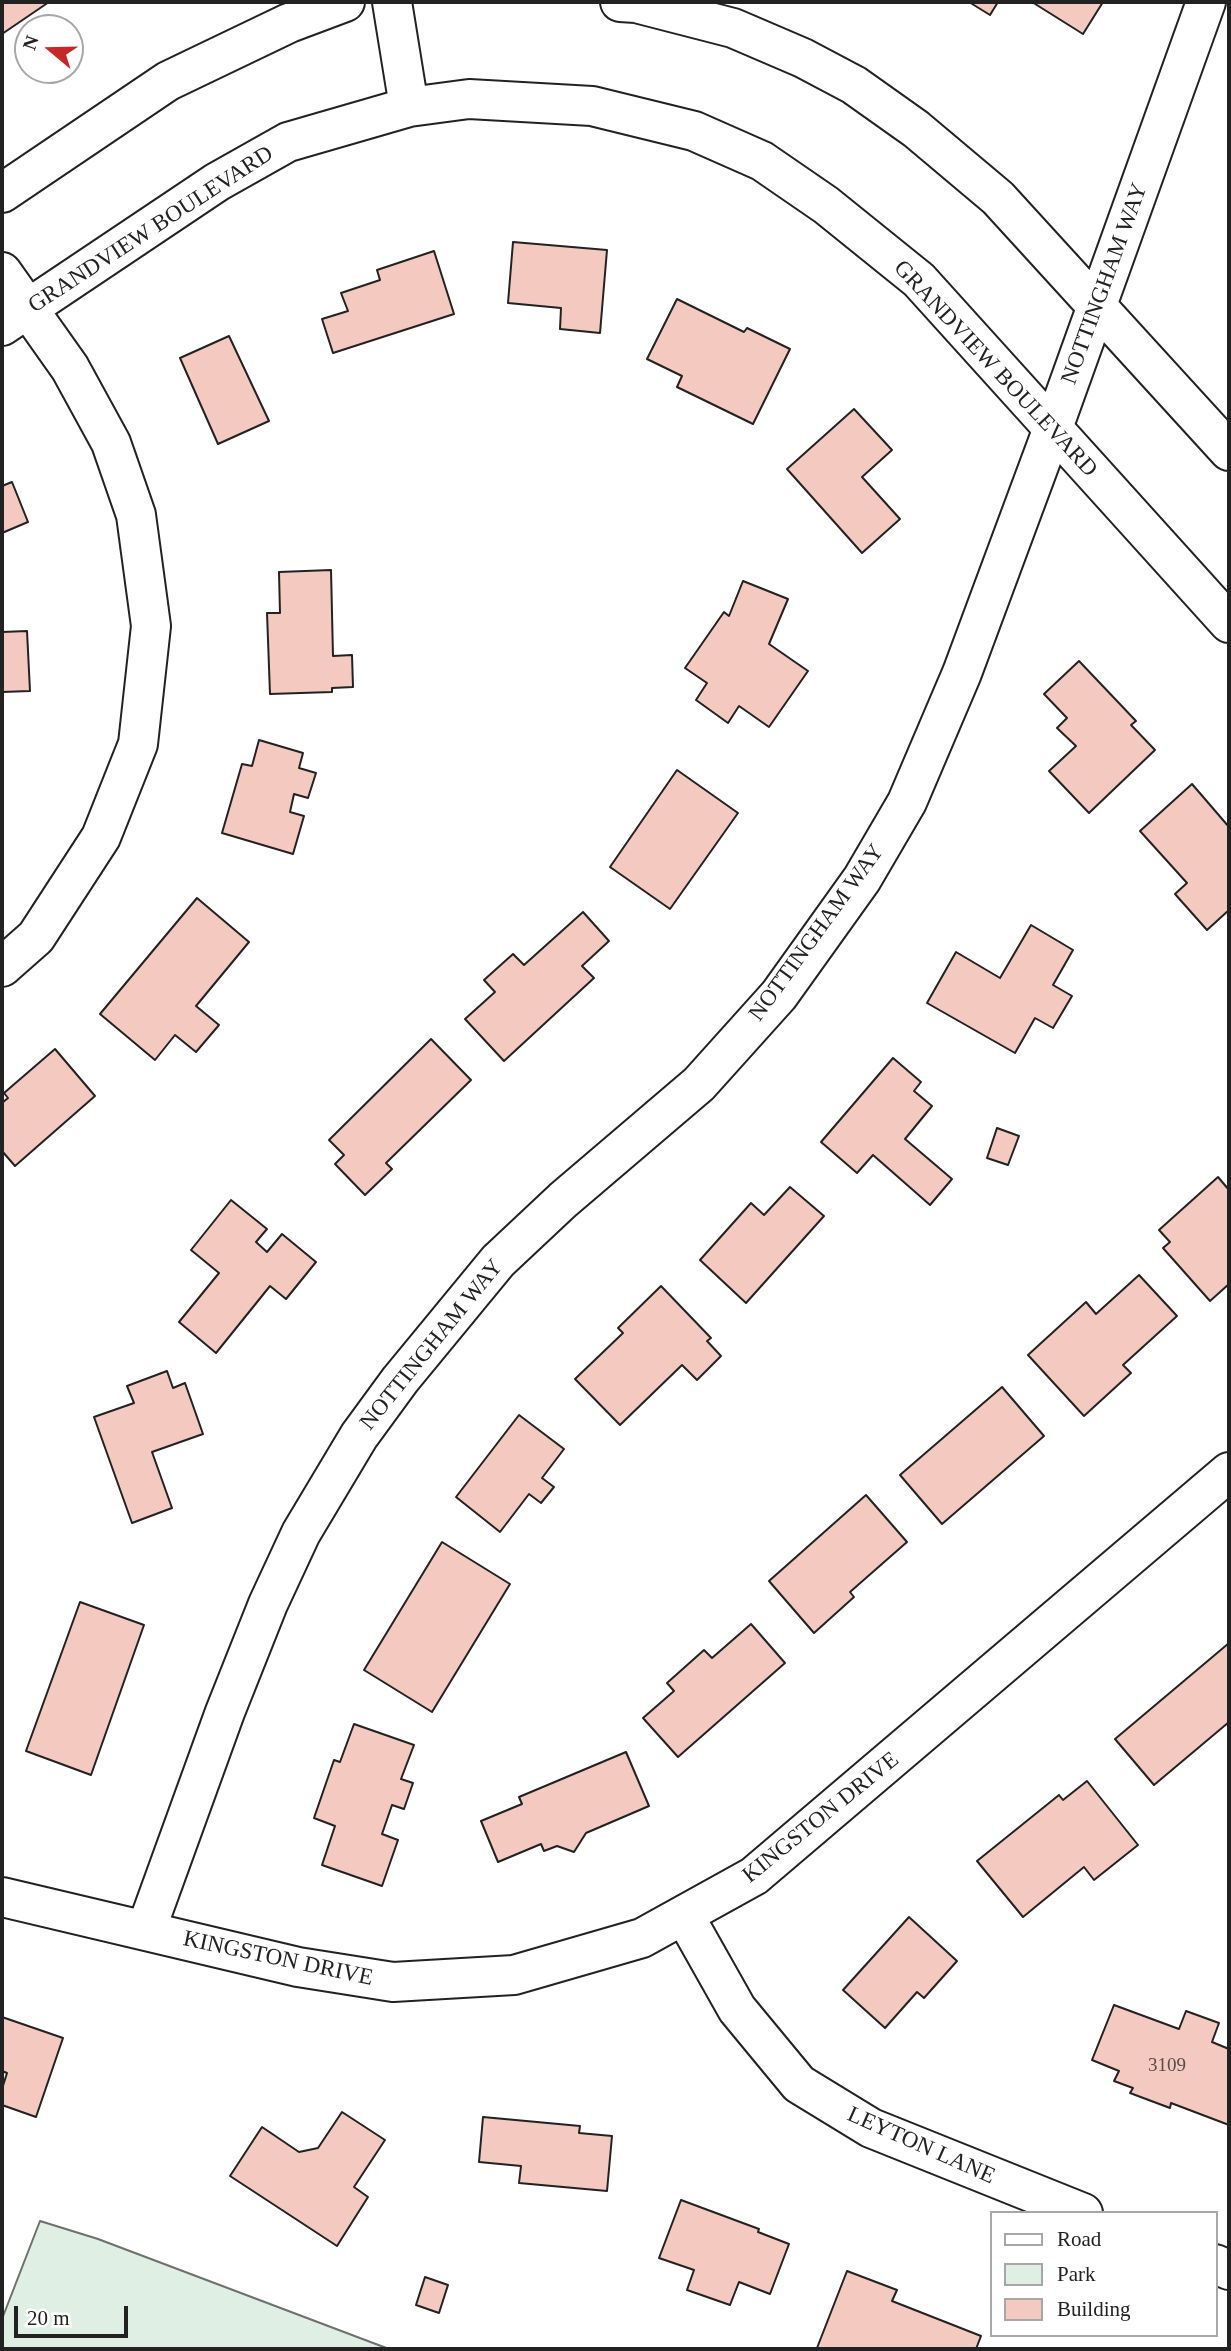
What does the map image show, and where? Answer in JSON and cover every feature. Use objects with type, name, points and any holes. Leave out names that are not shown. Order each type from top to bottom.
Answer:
[{"type":"street","points":[[2,193],[168,81],[289,23],[345,2]]},
{"type":"street","points":[[392,2],[409,107]]},
{"type":"street","points":[[621,2],[733,28],[803,58],[854,85],[916,129],[998,198],[1229,451]]},
{"type":"street","name":"NOTTINGHAM WAY","points":[[146,1930],[225,1712],[268,1604],[301,1533],[359,1436],[400,1380],[498,1261],[563,1200],[698,1084],[770,1005],[862,879],[907,802],[962,673],[1206,2]]},
{"type":"street","name":"GRANDVIEW BOULEVARD","points":[[14,317],[217,181],[288,142],[409,107],[469,99],[592,106],[694,131],[762,161],[826,205],[919,280],[1229,623]]},
{"type":"street","points":[[2,272],[14,317],[70,368],[111,443],[136,515],[151,626],[138,744],[101,837],[36,937],[2,967]]},
{"type":"street","name":"KINGSTON DRIVE","points":[[2,1897],[298,1967],[393,1982],[514,1975],[642,1938],[754,1876],[1229,1472]]},
{"type":"street","name":"LEYTON LANE","points":[[684,1915],[737,2009],[799,2084],[871,2128],[1078,2211]]},
{"type":"green space","points":[[40,2221],[98,2239],[389,2349],[2,2349],[2,2319]]},
{"type":"building","points":[[2,2],[49,2],[31,14],[14,14],[14,26],[2,34]]},
{"type":"building","points":[[969,2],[998,2],[990,15]]},
{"type":"building","points":[[1032,2],[1103,2],[1083,34]]},
{"type":"building","points":[[513,242],[607,250],[600,333],[560,329],[561,308],[508,303]]},
{"type":"building","points":[[434,251],[454,314],[333,353],[322,319],[348,311],[341,293],[380,280],[377,270]]},
{"type":"building","points":[[677,299],[744,332],[747,328],[790,349],[753,424],[677,387],[682,376],[647,359]]},
{"type":"building","points":[[229,336],[269,421],[218,444],[180,358]]},
{"type":"building","points":[[854,409],[892,450],[862,477],[900,519],[862,553],[787,469]]},
{"type":"building","points":[[12,482],[28,522],[2,533],[2,486]]},
{"type":"building","points":[[331,570],[333,656],[352,655],[353,687],[332,688],[332,692],[270,694],[267,613],[280,613],[279,572]]},
{"type":"building","points":[[743,581],[788,599],[769,644],[808,671],[769,727],[739,706],[728,723],[696,700],[707,683],[685,668],[724,612],[729,616]]},
{"type":"building","points":[[27,631],[30,691],[2,692],[2,632]]},
{"type":"building","points":[[1079,661],[1136,721],[1131,725],[1155,750],[1089,813],[1049,771],[1076,746],[1057,728],[1067,718],[1044,694]]},
{"type":"building","points":[[259,740],[303,753],[299,768],[316,773],[308,798],[294,794],[290,812],[304,816],[293,854],[222,833],[242,764],[252,766]]},
{"type":"building","points":[[677,770],[738,813],[670,909],[610,867]]},
{"type":"building","points":[[1192,784],[1229,827],[1229,910],[1207,930],[1175,894],[1187,883],[1140,831]]},
{"type":"building","points":[[197,898],[249,942],[196,1006],[219,1025],[196,1052],[175,1035],[155,1060],[100,1014]]},
{"type":"building","points":[[583,912],[609,941],[582,966],[594,978],[504,1061],[465,1019],[495,992],[484,980],[513,954],[524,965]]},
{"type":"building","points":[[1031,925],[1073,950],[1053,985],[1072,996],[1053,1028],[1035,1018],[1015,1053],[927,1003],[956,952],[1000,978]]},
{"type":"building","points":[[431,1039],[471,1080],[386,1163],[392,1169],[365,1195],[335,1164],[344,1155],[329,1140]]},
{"type":"building","points":[[55,1049],[95,1096],[15,1166],[2,1151],[2,1103],[8,1098],[4,1093]]},
{"type":"building","points":[[893,1058],[921,1082],[914,1091],[932,1106],[905,1139],[952,1179],[930,1205],[873,1155],[857,1173],[821,1142]]},
{"type":"building","points":[[997,1128],[1019,1136],[1008,1165],[987,1158]]},
{"type":"building","points":[[1218,1177],[1229,1190],[1229,1284],[1210,1301],[1163,1248],[1170,1242],[1159,1230]]},
{"type":"building","points":[[790,1187],[824,1216],[746,1303],[700,1260],[751,1203],[764,1215]]},
{"type":"building","points":[[231,1200],[267,1229],[256,1242],[267,1252],[282,1234],[316,1262],[286,1299],[270,1286],[216,1353],[179,1322],[219,1273],[191,1250]]},
{"type":"building","points":[[1139,1275],[1177,1316],[1123,1365],[1131,1373],[1084,1416],[1028,1355],[1086,1302],[1096,1314]]},
{"type":"building","points":[[661,1286],[711,1338],[707,1341],[721,1356],[697,1380],[682,1365],[620,1425],[575,1379],[623,1333],[618,1328]]},
{"type":"building","points":[[167,1371],[173,1388],[185,1383],[203,1434],[152,1452],[172,1508],[132,1523],[94,1417],[134,1403],[127,1386]]},
{"type":"building","points":[[1002,1387],[1044,1436],[942,1524],[900,1475]]},
{"type":"building","points":[[519,1415],[564,1449],[542,1478],[554,1487],[541,1503],[529,1494],[500,1532],[456,1497]]},
{"type":"building","points":[[866,1495],[907,1542],[850,1592],[854,1597],[814,1633],[769,1581]]},
{"type":"building","points":[[442,1542],[510,1584],[432,1712],[364,1670]]},
{"type":"building","points":[[80,1602],[144,1625],[91,1775],[26,1751]]},
{"type":"building","points":[[751,1624],[785,1663],[678,1757],[643,1718],[674,1691],[667,1683],[704,1650],[712,1658]]},
{"type":"building","points":[[1229,1643],[1229,1722],[1154,1785],[1115,1739]]},
{"type":"building","points":[[354,1724],[414,1745],[401,1779],[413,1783],[404,1809],[392,1805],[382,1834],[398,1840],[382,1886],[322,1865],[335,1826],[314,1818],[334,1760],[340,1762]]},
{"type":"building","points":[[626,1752],[649,1806],[586,1833],[574,1852],[557,1846],[544,1851],[541,1844],[498,1862],[481,1821],[522,1804],[519,1797]]},
{"type":"building","points":[[1087,1781],[1138,1845],[1094,1880],[1084,1867],[1023,1917],[977,1861],[1059,1795],[1063,1800]]},
{"type":"building","points":[[909,1917],[957,1961],[924,1998],[917,1992],[885,2028],[843,1990]]},
{"type":"building","points":[[1114,2005],[1179,2029],[1186,2011],[1219,2023],[1212,2042],[1229,2049],[1229,2125],[1171,2103],[1170,2108],[1130,2093],[1133,2088],[1114,2081],[1119,2071],[1092,2060]]},
{"type":"building","points":[[2,2017],[63,2038],[36,2117],[2,2105],[2,2089],[7,2073],[2,2071]]},
{"type":"building","points":[[342,2112],[385,2140],[354,2187],[368,2197],[337,2246],[230,2176],[262,2127],[299,2152],[318,2148]]},
{"type":"building","points":[[483,2117],[580,2126],[579,2133],[612,2136],[607,2191],[519,2183],[521,2166],[479,2162]]},
{"type":"building","points":[[681,2200],[759,2229],[758,2232],[789,2244],[770,2294],[739,2282],[730,2305],[687,2290],[694,2270],[659,2258]]},
{"type":"building","points":[[847,2271],[897,2290],[892,2301],[981,2336],[976,2349],[817,2348]]},
{"type":"building","points":[[425,2277],[448,2285],[439,2313],[416,2305]]}]
